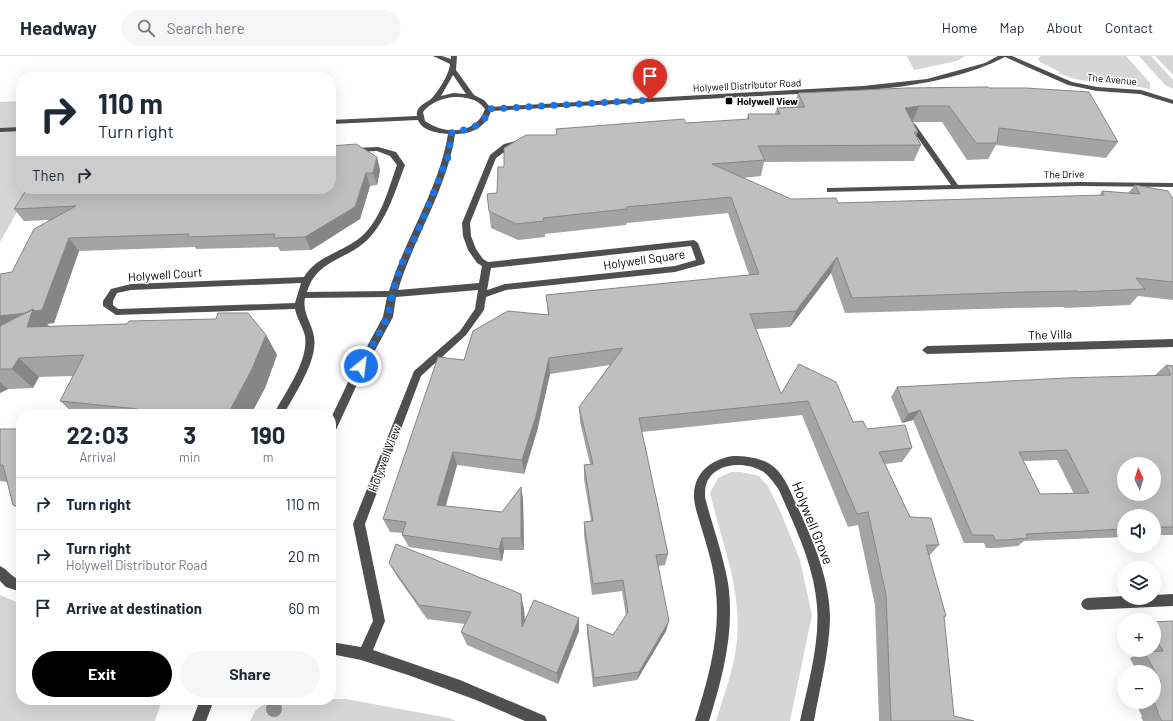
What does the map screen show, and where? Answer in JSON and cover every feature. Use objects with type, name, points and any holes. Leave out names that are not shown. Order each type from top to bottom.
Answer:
[{"type":"street","points":[[440,56],[453,67],[472,96]]},
{"type":"street","points":[[435,99],[453,67],[454,56]]},
{"type":"street","name":"Holywell Distributor Road","points":[[488,109],[870,88],[927,81],[987,64],[1003,56]]},
{"type":"street","name":"The Avenue","points":[[1007,56],[1070,84],[1097,89],[1141,92],[1173,102]]},
{"type":"street","points":[[453,95],[472,96],[480,100],[488,109],[484,120],[478,124],[471,128],[452,132],[430,128],[425,125],[420,118],[423,107],[435,99],[453,95]]},
{"type":"street","points":[[336,122],[420,118]]},
{"type":"street","points":[[913,125],[956,187]]},
{"type":"street","points":[[0,130],[16,129]]},
{"type":"street","points":[[336,418],[355,378],[388,317],[392,294],[401,265],[416,236],[448,157],[452,132]]},
{"type":"street","points":[[487,265],[480,261],[472,250],[467,236],[466,223],[493,157],[507,146],[530,140]]},
{"type":"street","points":[[282,409],[308,357],[310,341],[309,330],[298,306],[306,280],[328,259],[350,249],[367,236],[389,197],[401,165],[393,154],[378,150],[336,151]]},
{"type":"street","name":"The Drive","points":[[830,190],[1079,184],[1173,184]]},
{"type":"street","name":"Holywell Square","points":[[483,290],[675,269],[701,262],[694,243],[487,265]]},
{"type":"street","name":"Holywell View","points":[[365,654],[378,621],[359,524],[417,374],[463,333],[479,310],[487,265]]},
{"type":"street","name":"Holywell Court","points":[[298,306],[116,312],[108,306],[108,301],[114,291],[131,286],[306,280]]},
{"type":"street","points":[[302,296],[483,290]]},
{"type":"street","name":"The Villa","points":[[928,350],[1173,343]]},
{"type":"street","name":"Holywell Grove","points":[[702,721],[711,694],[724,621],[723,594],[699,497],[699,487],[702,477],[709,469],[719,464],[740,461],[754,463],[767,469],[777,477],[784,487],[817,573],[823,607],[823,627],[807,721]]},
{"type":"street","points":[[0,572],[10,583],[16,585]]},
{"type":"street","points":[[1087,604],[1173,600]]},
{"type":"street","points":[[336,649],[365,654],[495,700],[540,721]]},
{"type":"street","points":[[198,721],[206,705]]},
{"type":"shaded area","points":[[907,56],[965,56],[957,61],[914,70]]},
{"type":"shaded area","points":[[1041,56],[1126,56],[1150,83],[1150,89],[1127,85],[1092,82],[1069,77],[1058,73],[1060,72],[1040,62],[1038,59]]},
{"type":"shaded area","points":[[1139,56],[1151,56],[1173,80],[1173,89],[1165,85]]},
{"type":"shaded area","points":[[1155,56],[1173,56],[1173,75]]},
{"type":"shaded area","points":[[16,101],[16,194],[27,194],[0,242],[0,102]]},
{"type":"shaded area","points":[[731,472],[741,472],[759,476],[768,486],[781,513],[800,560],[812,615],[790,721],[716,721],[733,666],[738,628],[737,608],[730,569],[710,493],[718,478]]},
{"type":"shaded area","points":[[0,595],[16,602],[16,705],[160,705],[155,721],[0,721]]},
{"type":"shaded area","points":[[336,699],[346,699],[449,718],[456,721],[250,721],[256,710],[262,705],[336,705]]},
{"type":"building","points":[[988,87],[1089,92],[1118,142],[999,128],[997,143],[976,143],[949,106],[919,106],[905,108],[918,132],[914,132],[921,145],[758,146],[765,160],[712,164],[791,199],[836,198],[838,203],[1104,195],[1102,191],[1140,194],[1135,185],[1168,191],[1173,199],[1173,282],[1136,278],[1145,289],[852,298],[837,257],[796,311],[750,314],[781,394],[799,364],[836,382],[853,422],[863,421],[867,429],[905,425],[912,448],[879,452],[910,517],[931,518],[939,545],[926,545],[946,616],[944,616],[954,716],[974,721],[891,721],[886,595],[868,512],[857,514],[808,401],[639,418],[668,554],[656,555],[669,621],[639,672],[594,678],[587,624],[613,635],[628,612],[623,580],[593,584],[584,522],[593,521],[584,465],[593,464],[579,407],[623,348],[549,358],[536,416],[522,460],[453,452],[437,505],[502,512],[521,487],[521,538],[502,538],[499,549],[402,535],[406,522],[383,519],[438,357],[464,360],[473,331],[508,311],[549,315],[546,295],[759,274],[731,197],[627,207],[627,209],[543,218],[544,221],[516,224],[489,211],[487,194],[497,193],[498,167],[504,167],[504,148],[526,135],[557,135],[556,129],[684,119],[686,123],[749,119],[748,114],[780,114],[777,108],[805,107],[798,93],[905,88]]},
{"type":"building","points":[[356,144],[377,157],[373,173],[366,173],[355,207],[305,237],[274,238],[275,234],[188,237],[189,234],[69,238],[42,310],[35,311],[33,309],[26,313],[0,316],[0,274],[12,272],[34,229],[76,206],[14,209],[24,194],[336,194],[336,146]]},
{"type":"building","points":[[33,309],[27,327],[127,324],[129,321],[216,319],[218,313],[248,313],[266,335],[252,369],[231,409],[138,409],[60,401],[84,355],[19,358],[12,369],[0,369],[0,326]]},
{"type":"building","points":[[1166,365],[1173,366],[1173,527],[1161,527],[1161,509],[1117,509],[1117,529],[1026,534],[1028,538],[1006,540],[995,540],[993,535],[972,535],[920,410],[908,414],[897,387],[1065,378],[1171,375]],"holes":[[[1067,450],[1089,493],[1040,494],[1019,452]]]},
{"type":"building","points":[[0,429],[16,429],[16,506],[13,505],[3,465],[0,465]]},
{"type":"building","points":[[396,544],[521,594],[522,627],[534,600],[579,618],[557,673],[461,632],[471,612],[419,605],[389,563]]},
{"type":"building","points":[[1173,621],[1173,721],[1162,721],[1157,712],[1157,709],[1161,709],[1161,665],[1151,665],[1147,657],[1161,657],[1161,651],[1163,651],[1161,647],[1161,622]]},
{"type":"place","name":"Holywell View","points":[[729,101]]},
{"type":"route","points":[[361,366],[388,317],[392,294],[401,265],[416,236],[448,157],[452,132],[462,131],[478,124],[484,120],[488,109],[524,106],[589,105],[650,100]]}]
